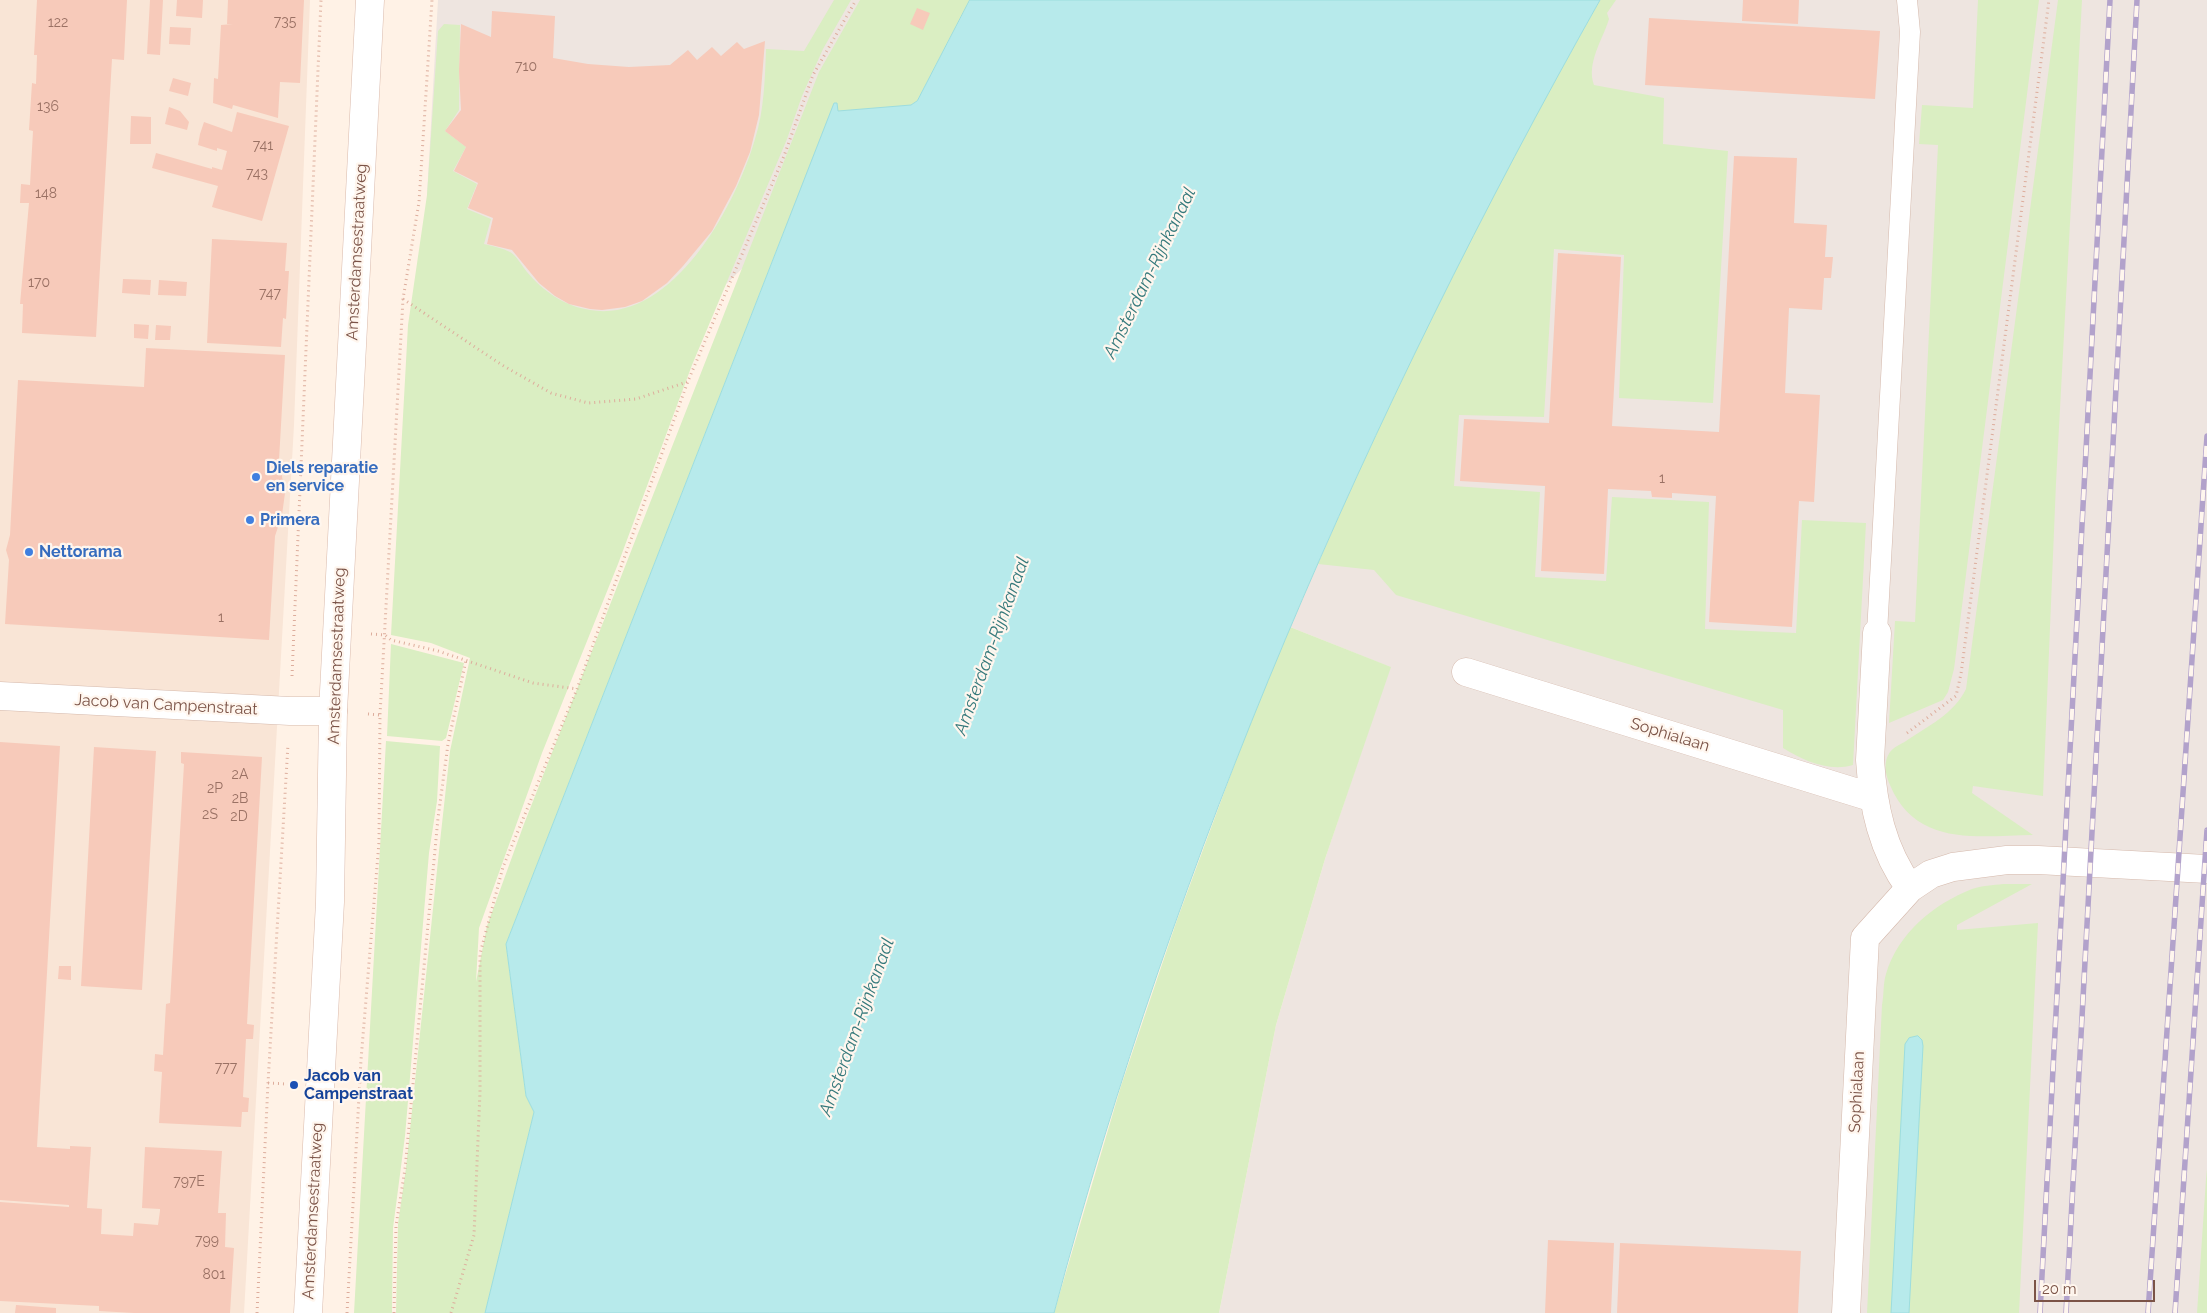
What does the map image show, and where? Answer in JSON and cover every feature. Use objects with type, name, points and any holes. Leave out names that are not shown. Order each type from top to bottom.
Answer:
[{"type":"street","name":"Amsterdamsestraatweg","points":[[308,1313],[330,902],[333,710],[370,0]]},
{"type":"street","points":[[1877,632],[1870,760],[1874,798],[1888,853],[1898,872],[1910,888]]},
{"type":"street","name":"Sophialaan","points":[[1466,672],[1874,798]]},
{"type":"street","name":"Jacob van Campenstraat","points":[[0,696],[290,711],[333,710]]},
{"type":"street","name":"Sophialaan","points":[[1846,1313],[1865,938],[1910,888],[1931,874],[1953,867],[2007,860],[2038,860],[2207,869]]},
{"type":"lane","points":[[1877,632],[1910,32],[1907,0]]},
{"type":"path","points":[[257,1313],[268,1083],[290,711],[321,0]]},
{"type":"path","points":[[347,1313],[361,1060],[379,842],[380,715],[403,299],[419,202],[432,0]]},
{"type":"path","points":[[452,1313],[474,1235],[480,1092],[480,954],[503,867],[577,689],[688,381],[784,156],[813,75],[856,0]]},
{"type":"path","points":[[1870,760],[1949,703],[1956,696],[1959,687],[2049,0]]},
{"type":"path","points":[[403,299],[502,365],[551,393],[588,403],[636,399],[688,381]]},
{"type":"path","points":[[385,635],[391,640],[438,651],[533,683],[577,689]]},
{"type":"path","points":[[394,1313],[396,1226],[406,1159],[438,818],[448,744],[466,660]]},
{"type":"path","points":[[268,1083],[294,1085]]},
{"type":"shaded area","points":[[0,0],[310,0],[294,425],[244,1313],[0,1313]]},
{"type":"shaded area","points":[[438,0],[970,0],[917,101],[674,334],[553,343],[427,195]]},
{"type":"shaded area","points":[[1600,0],[2207,0],[2207,1313],[1219,1313],[1276,1025],[1325,859],[1390,667],[1290,627],[1358,472],[1511,162]]},
{"type":"green space","points":[[834,0],[851,0],[823,49],[802,96],[787,139],[692,365],[618,564],[542,753],[479,928],[476,982],[487,926],[524,824],[819,72],[860,0],[970,0],[917,101],[911,105],[838,111],[834,103],[506,944],[526,1096],[534,1112],[485,1313],[396,1313],[398,1224],[406,1168],[450,751],[470,658],[431,643],[391,635],[408,325],[427,195],[438,31],[444,24],[460,25],[459,110],[445,131],[466,147],[453,171],[477,184],[467,209],[491,219],[484,244],[512,253],[540,285],[555,297],[571,305],[590,310],[620,309],[648,298],[674,279],[696,254],[716,226],[733,196],[755,139],[762,106],[766,49],[804,51]]},
{"type":"green space","points":[[1600,0],[1616,0],[1607,13],[1609,19],[1596,51],[1592,68],[1594,85],[1664,98],[1663,144],[1728,151],[1713,403],[1619,398],[1624,255],[1554,249],[1544,417],[1459,415],[1454,486],[1540,492],[1535,577],[1606,581],[1612,497],[1709,502],[1705,629],[1796,633],[1802,520],[1866,523],[1853,765],[1835,767],[1817,764],[1783,748],[1783,710],[1396,595],[1374,570],[1318,564],[1386,412],[1484,211]]},
{"type":"green space","points":[[1978,0],[2039,0],[1954,669],[1948,692],[1943,700],[1889,723],[1895,621],[1915,622],[1938,145],[1919,144],[1922,105],[1973,108]]},
{"type":"green space","points":[[2058,0],[2082,0],[2056,483],[2043,796],[1973,786],[1972,793],[2033,835],[1970,836],[1950,834],[1932,828],[1915,819],[1901,805],[1887,777],[1886,764],[1892,750],[1948,712],[1955,706],[1966,689]]},
{"type":"green space","points":[[1290,627],[1391,667],[1325,859],[1276,1025],[1219,1313],[1054,1313],[1121,1086],[1177,920],[1248,728]]},
{"type":"green space","points":[[391,644],[464,663],[446,738],[442,741],[387,736]]},
{"type":"green space","points":[[386,741],[440,746],[437,801],[429,853],[405,1136],[393,1228],[392,1313],[354,1313]]},
{"type":"green space","points":[[2003,884],[2032,884],[1957,925],[1957,930],[2038,923],[2019,1313],[1867,1313],[1882,1005],[1886,974],[1892,959],[1908,933],[1931,912],[1958,895],[1972,889]]},
{"type":"green space","points":[[2207,1169],[2207,1313],[2197,1313],[2206,1179]]},
{"type":"water","name":"Amsterdam-Rijnkanaal","points":[[970,0],[1600,0],[1515,156],[1434,315],[1357,476],[1285,639],[1219,805],[1158,972],[1103,1141],[1054,1313],[485,1313],[534,1112],[526,1096],[506,944],[834,103],[837,103],[838,111],[911,105],[917,101]]},
{"type":"water","points":[[1918,1036],[1922,1040],[1923,1046],[1909,1313],[1891,1313],[1905,1044],[1909,1038]]},
{"type":"building","points":[[37,0],[127,0],[124,60],[112,59],[96,337],[22,333],[23,304],[20,304],[29,203],[20,203],[21,184],[30,185],[33,131],[29,130],[32,83],[36,84],[37,55],[34,55]]},
{"type":"building","points":[[150,0],[163,0],[160,55],[147,54]]},
{"type":"building","points":[[177,0],[203,0],[202,18],[176,16]]},
{"type":"building","points":[[228,0],[304,0],[300,83],[280,82],[278,118],[233,105],[232,109],[213,103],[214,78],[218,79],[221,25],[233,24],[227,24]]},
{"type":"building","points":[[1743,0],[1799,0],[1798,24],[1742,21]]},
{"type":"building","points":[[917,8],[930,13],[923,30],[910,24]]},
{"type":"building","points":[[492,11],[555,16],[553,58],[588,64],[629,67],[670,65],[688,50],[697,60],[712,47],[721,56],[737,42],[744,49],[765,41],[759,115],[750,152],[736,186],[712,231],[667,283],[642,301],[625,307],[602,310],[569,304],[539,283],[512,250],[487,244],[493,218],[468,208],[478,183],[454,171],[466,147],[445,131],[461,110],[459,71],[461,24],[491,37]]},
{"type":"building","points":[[1649,18],[1880,31],[1875,99],[1645,85]]},
{"type":"building","points":[[170,27],[191,28],[190,45],[169,44]]},
{"type":"building","points":[[173,78],[191,83],[188,96],[169,91]]},
{"type":"building","points":[[169,107],[180,111],[189,122],[187,130],[165,124]]},
{"type":"building","points":[[237,112],[289,126],[262,221],[212,207],[218,186],[152,168],[156,153],[212,169],[212,167],[222,170],[227,151],[217,148],[217,151],[198,145],[200,134],[204,122],[232,132]]},
{"type":"building","points":[[131,116],[151,117],[151,144],[130,144]]},
{"type":"building","points":[[1734,156],[1797,158],[1794,223],[1827,225],[1825,257],[1833,257],[1831,278],[1824,278],[1822,310],[1789,308],[1785,393],[1820,395],[1814,502],[1799,501],[1792,627],[1709,622],[1716,496],[1672,493],[1672,498],[1652,497],[1651,491],[1608,489],[1604,574],[1541,571],[1545,486],[1460,481],[1464,419],[1549,423],[1558,253],[1621,257],[1612,426],[1719,432]]},
{"type":"building","points":[[212,239],[287,243],[285,271],[289,271],[286,319],[283,318],[281,347],[207,343]]},
{"type":"building","points":[[123,279],[151,280],[150,295],[122,293]]},
{"type":"building","points":[[159,280],[187,282],[186,296],[158,295]]},
{"type":"building","points":[[134,324],[149,325],[148,339],[134,338]]},
{"type":"building","points":[[156,325],[171,326],[170,340],[155,340]]},
{"type":"building","points":[[146,348],[285,355],[279,460],[285,493],[282,515],[275,536],[269,640],[5,624],[9,560],[6,550],[10,535],[18,380],[144,387]]},
{"type":"building","points":[[0,742],[60,746],[37,1147],[70,1149],[70,1146],[91,1147],[87,1208],[102,1209],[101,1234],[133,1236],[134,1223],[158,1225],[160,1211],[160,1209],[142,1208],[145,1147],[222,1151],[218,1213],[226,1213],[225,1247],[234,1248],[230,1313],[134,1313],[99,1311],[99,1306],[0,1301],[0,1202],[69,1207],[69,1205],[0,1200]]},
{"type":"building","points":[[94,747],[156,751],[142,990],[81,986]]},
{"type":"building","points":[[181,752],[262,757],[247,1024],[254,1025],[253,1039],[246,1039],[243,1097],[249,1098],[248,1112],[242,1112],[241,1127],[159,1123],[162,1072],[154,1071],[155,1054],[163,1055],[166,1004],[170,1003],[184,764],[181,763]]},
{"type":"building","points":[[59,966],[71,966],[71,980],[58,979]]},
{"type":"building","points":[[1548,1240],[1614,1243],[1611,1313],[1545,1313]]},
{"type":"building","points":[[1620,1243],[1801,1251],[1798,1313],[1617,1313]]},
{"type":"building","points":[[16,1305],[56,1308],[56,1313],[15,1313]]},
{"type":"railway","points":[[2040,1313],[2110,0]]},
{"type":"railway","points":[[2066,1313],[2137,0]]},
{"type":"railway","points":[[2148,1313],[2207,436]]},
{"type":"railway","points":[[2175,1313],[2207,830]]},
{"type":"place","name":"Diels reparatie en service","points":[[256,477]]},
{"type":"place","name":"Primera","points":[[250,520]]},
{"type":"place","name":"Nettorama","points":[[29,552]]},
{"type":"place","name":"Jacob van Campenstraat","points":[[294,1085]]}]
